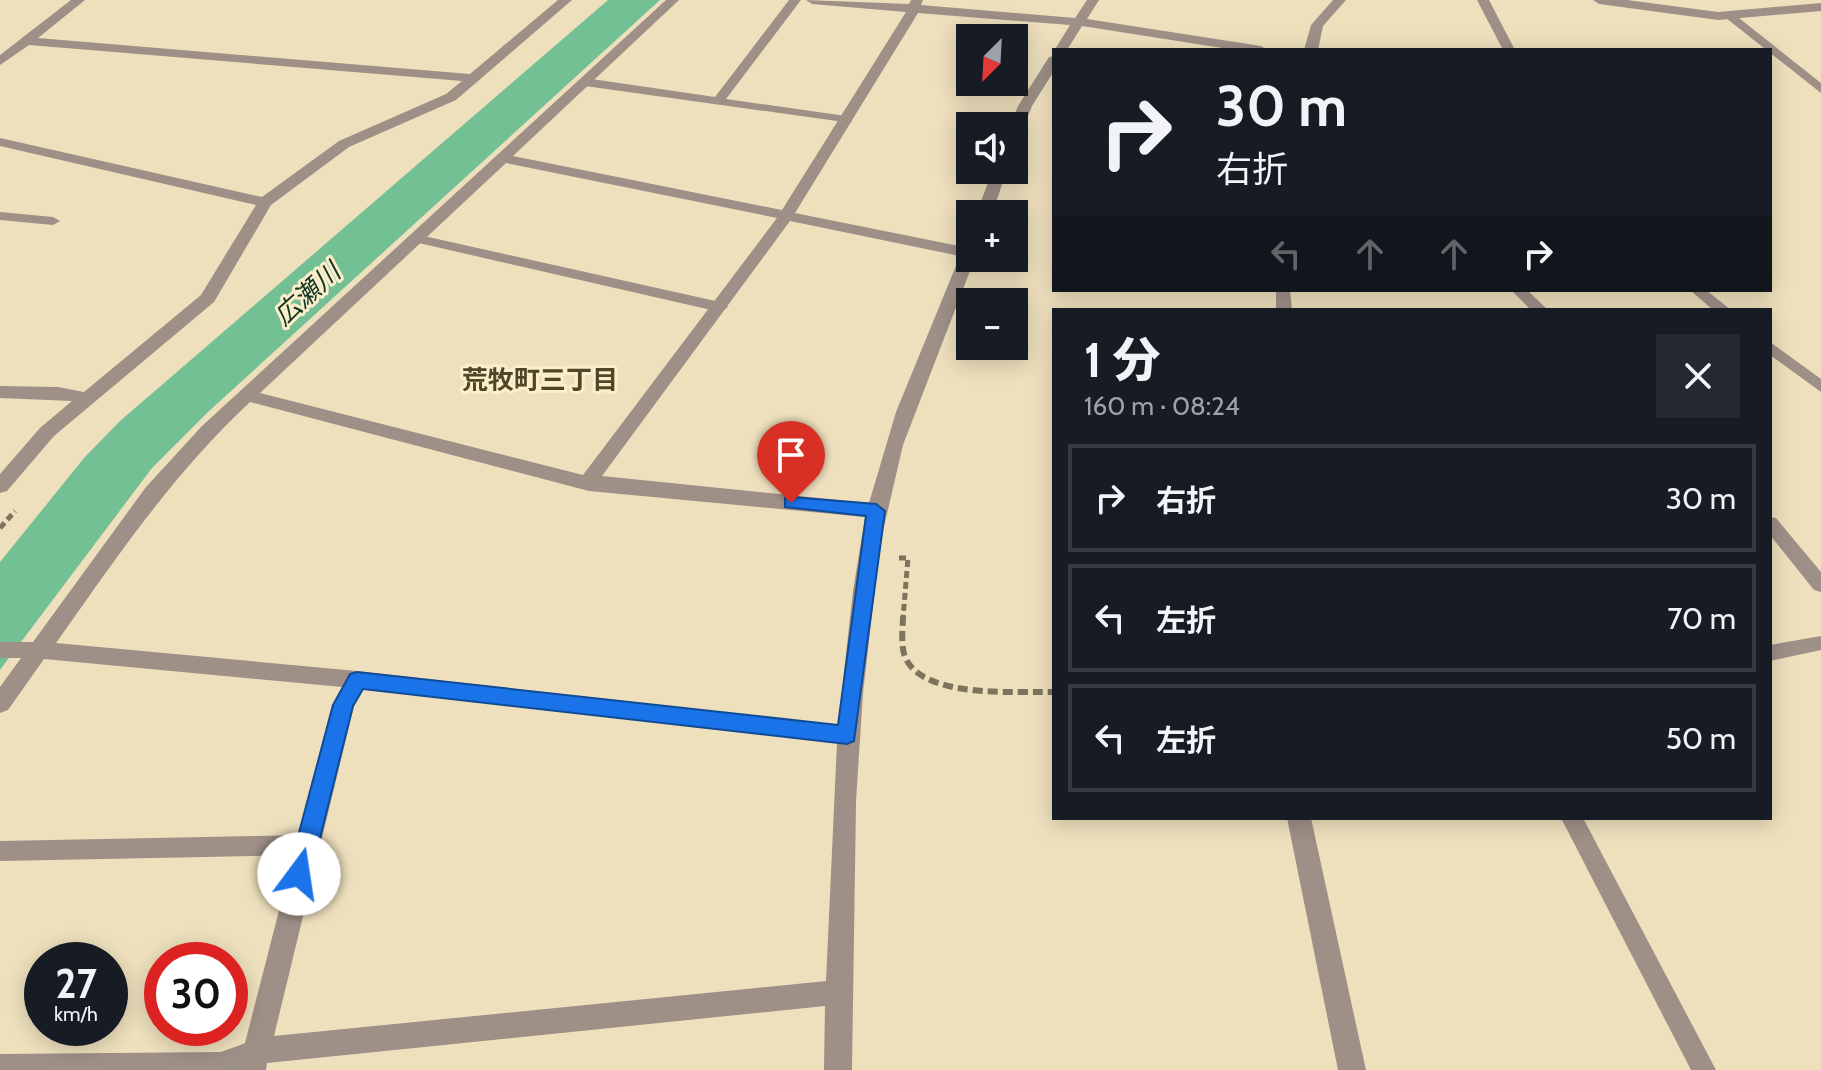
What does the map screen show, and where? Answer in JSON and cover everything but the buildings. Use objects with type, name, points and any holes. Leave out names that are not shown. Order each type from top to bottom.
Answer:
[{"type":"street","points":[[0,61],[79,0]]},
{"type":"street","points":[[0,486],[47,432],[208,298],[265,202],[344,144],[441,102],[566,0]]},
{"type":"street","points":[[0,704],[153,492],[209,430],[673,0]]},
{"type":"street","points":[[812,0],[915,4],[1078,22],[1248,48]]},
{"type":"street","points":[[1061,48],[1093,0]]},
{"type":"street","points":[[1311,48],[1317,25],[1340,0]]},
{"type":"street","points":[[1599,0],[1730,16],[1821,6]]},
{"type":"street","points":[[1814,0],[1821,6]]},
{"type":"street","points":[[589,484],[594,471],[787,216],[915,4]]},
{"type":"street","points":[[25,41],[473,78]]},
{"type":"street","points":[[1023,112],[1052,63]]},
{"type":"street","points":[[0,142],[265,202]]},
{"type":"street","points":[[502,158],[956,248]]},
{"type":"street","points":[[838,1070],[847,735],[876,511],[919,372],[961,272]]},
{"type":"street","points":[[0,392],[66,394],[88,398]]},
{"type":"street","points":[[247,395],[589,484],[876,511]]},
{"type":"street","points":[[0,650],[37,650],[357,680],[847,735]]},
{"type":"street","points":[[357,680],[343,705],[254,1060],[839,992]]},
{"type":"street","points":[[1299,820],[1352,1070]]},
{"type":"lane","points":[[718,101],[795,0]]},
{"type":"lane","points":[[1483,0],[1508,48]]},
{"type":"lane","points":[[1730,16],[1770,48]]},
{"type":"lane","points":[[1772,50],[1821,89]]},
{"type":"lane","points":[[585,82],[846,120]]},
{"type":"lane","points":[[0,216],[53,221]]},
{"type":"lane","points":[[415,238],[720,307]]},
{"type":"lane","points":[[1520,292],[1538,308]]},
{"type":"lane","points":[[1700,292],[1720,308]]},
{"type":"lane","points":[[1772,349],[1821,387]]},
{"type":"lane","points":[[1772,525],[1821,585]]},
{"type":"lane","points":[[1772,653],[1821,643]]},
{"type":"lane","points":[[1573,820],[1704,1070]]},
{"type":"lane","points":[[0,851],[307,845]]},
{"type":"lane","points":[[0,1066],[221,1064],[254,1060]]},
{"type":"path","points":[[0,528],[20,504]]},
{"type":"path","points":[[892,549],[890,558],[908,558],[904,653],[914,672],[938,685],[1052,692]]},
{"type":"water","name":"広瀬川","points":[[608,0],[660,0],[208,412],[152,468],[0,670],[0,562],[84,458],[120,421]]},
{"type":"district","name":"荒牧町三丁目","points":[[540,380]]},
{"type":"route","points":[[299,874],[343,705],[357,680],[847,735],[876,511],[791,503]]}]
